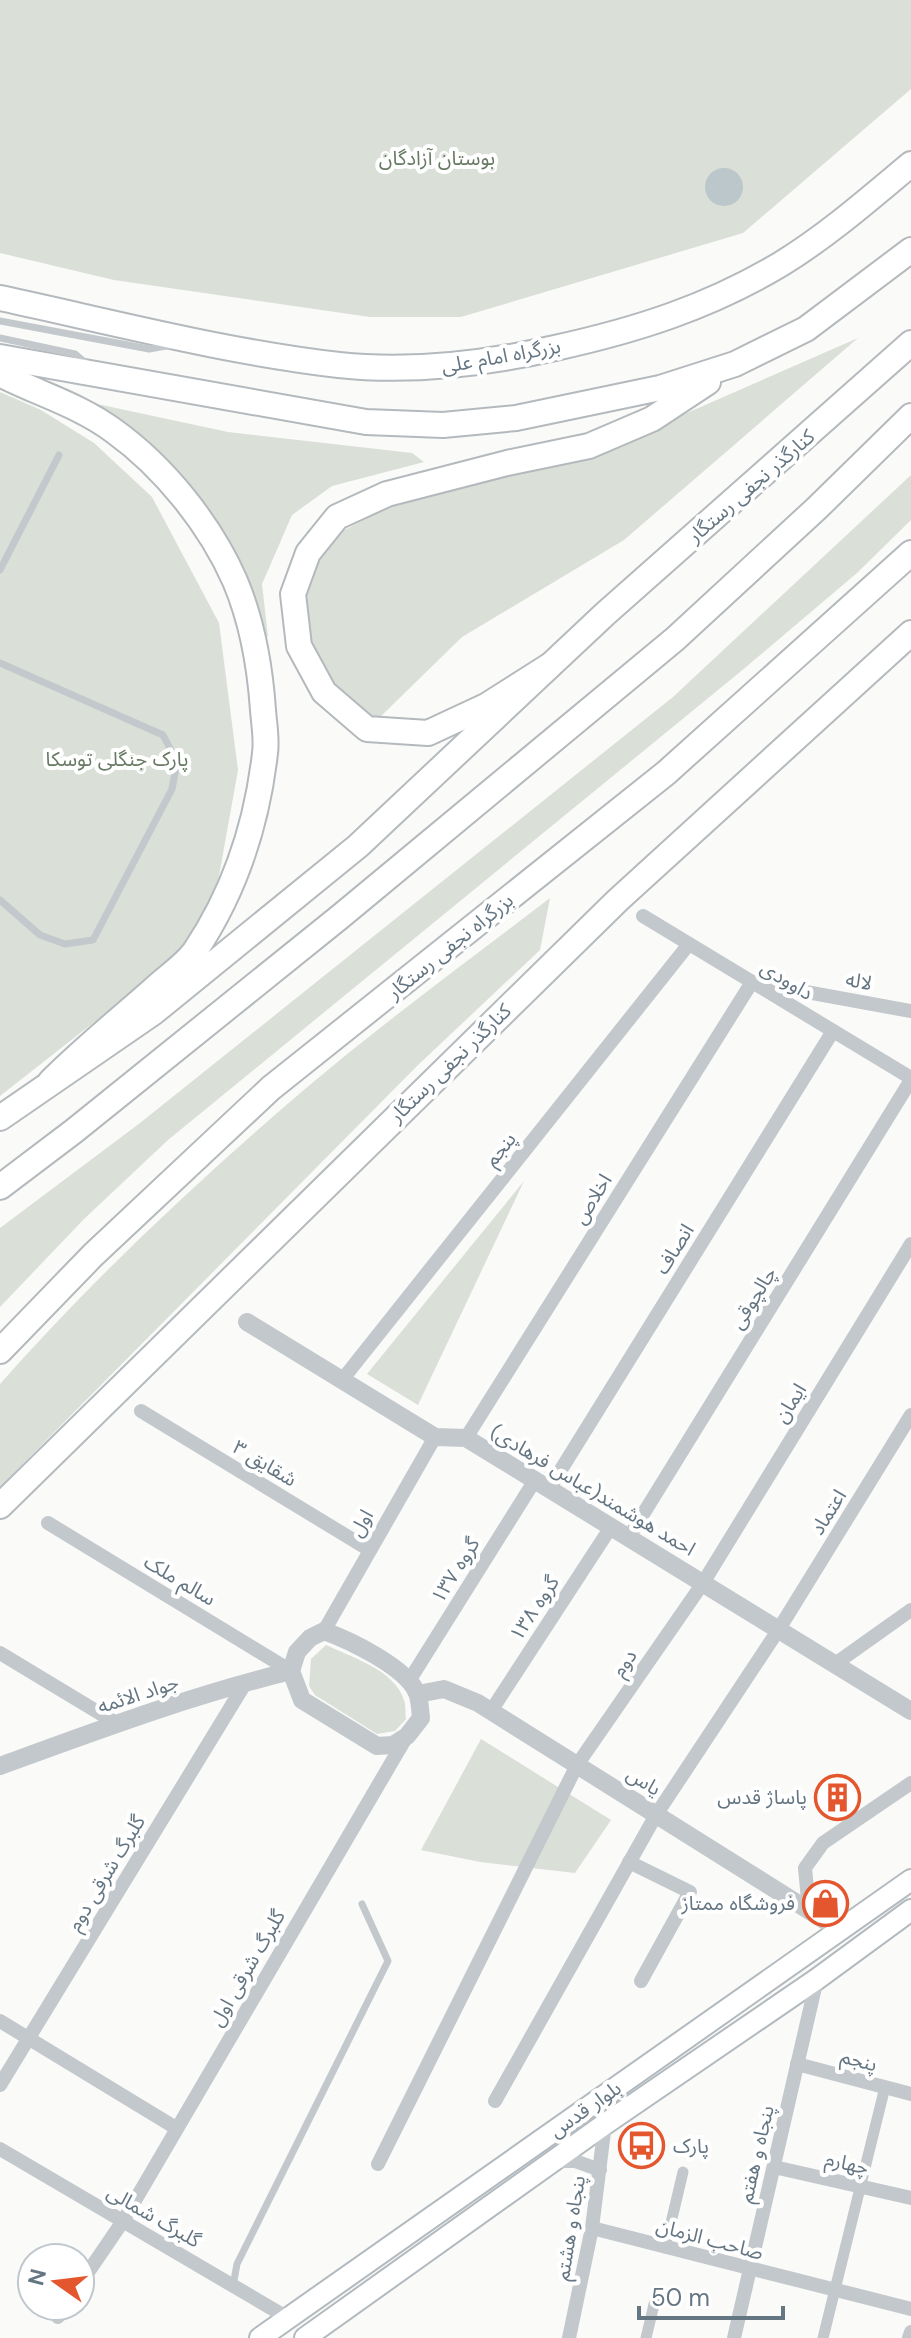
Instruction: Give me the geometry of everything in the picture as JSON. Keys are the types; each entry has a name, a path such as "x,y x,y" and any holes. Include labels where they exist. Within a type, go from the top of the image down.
{"main road":[{"name":"بزرگراه امام علی","path":"0,298 198,340 339,365 448,367 605,337 664,320 728,293 834,229 911,164"},
{"path":"549,666 486,706 428,733 367,729 324,692 299,646 293,594 308,553 337,517 387,494 507,463 589,446 652,419 735,364 806,329 911,250"},
{"name":"کنارگذر نجفی رستگار","path":"0,1118 154,1012 358,846 549,666 911,343"},
{"path":"0,357 366,422 443,425 516,418 660,388 735,364"},
{"path":"0,374 71,403 114,431 150,461 183,499 211,538 235,581 261,676 266,750 252,830 226,899 192,954 86,1046 51,1081"},
{"path":"0,1187 341,916 675,639 911,416"},
{"name":"بزرگراه نجفی رستگار","path":"0,1351 93,1255 271,1088 666,773 911,553"},
{"name":"کنارگذر نجفی رستگار","path":"0,1506 618,900 911,633"},
{"name":"بلوار قدس","path":"260,2338 911,1880"},
{"name":"بلوار قدس","path":"313,2336 553,2161 817,1979 911,1910"},
{"path":"288,2318 313,2336"}],"street":[{"name":"داوودی","path":"643,916 911,1079"},
{"name":"پنجم","path":"342,1380 689,944"},
{"name":"لاله","path":"752,982 911,1011"},
{"name":"اخلاص","path":"466,1438 752,982"},
{"name":"انصاف","path":"542,1484 833,1031"},
{"name":"چالچوقی","path":"629,1537 911,1079"},
{"name":"ایمان","path":"703,1583 911,1244"},
{"name":"احمد هوشمند(عباس فرهادی)","path":"247,1322 435,1437 466,1438 911,1711"},
{"name":"شقایق ۳","path":"141,1411 368,1549"},
{"name":"اعتماد","path":"779,1629 911,1415"},
{"name":"اول","path":"324,1631 368,1549 435,1437"},
{"name":"گروه ۱۳۷","path":"413,1688 542,1484"},
{"name":"سالم ملک","path":"48,1523 291,1671"},
{"name":"گروه ۱۳۸","path":"491,1711 611,1527"},
{"name":"دوم","path":"378,2164 577,1765 703,1583"},
{"path":"835,1664 911,1610"},
{"path":"495,2101 656,1815 779,1629"},
{"path":"324,1631 372,1653 413,1688 421,1718 407,1736 393,1745 377,1746 302,1700 291,1671 297,1652 310,1638 324,1631"},
{"path":"0,1653 116,1723"},
{"name":"جواد الائمه","path":"0,1766 116,1723 291,1671"},
{"name":"گلبرگ شرقی دوم","path":"0,2085 246,1682"},
{"name":"یاس","path":"413,1688 444,1689 491,1711 840,1930"},
{"name":"گلبرگ شرقی اول","path":"96,2261 123,2221 407,1736"},
{"path":"809,1910 805,1868 823,1843 911,1783"},
{"path":"629,1862 690,1892 641,1981"},
{"name":"پنجاه و هفتم","path":"734,2338 817,1979"},
{"path":"0,2021 176,2128"},
{"name":"پنجم","path":"797,2064 911,2094"},
{"path":"823,2338 885,2087"},
{"name":"پنجاه و هشتم","path":"569,2338 592,2228 605,2124"},
{"name":"گلبرگ شمالی","path":"0,2149 288,2318"},
{"path":"553,2161 575,2161 600,2170"},
{"name":"چهارم","path":"774,2167 911,2198"},
{"path":"665,2248 683,2172"},
{"name":"صاحب الزمان","path":"592,2228 911,2309"},
{"path":"646,2338 656,2296"},
{"path":"909,2338 911,2332"}],"lane":[{"path":"0,321 149,349 198,340"},
{"path":"0,338 75,354 96,373"},
{"path":"0,570 59,455"},
{"path":"0,663 163,735 177,762 172,789 93,940 65,944 40,935 0,900"},
{"path":"233,2286 237,2264 388,1961 362,1904"}],"green space":[{"name":"بوستان آزادگان","path":"0,0 911,0 911,89 743,233 461,317 370,317 114,280 0,253"},
{"path":"858,338 624,540 462,637 376,721 330,679 305,635 301,582 323,541 397,503 582,459"},
{"name":"پارک جنگلی توسکا","path":"0,392 41,410 94,443 152,497 219,623 238,770 217,887 191,946 0,1096"},
{"path":"83,401 228,432 412,453 424,462 332,486 292,515 262,584 268,637 258,628 227,543"},
{"path":"911,475 911,520 857,573 168,1140 84,1219 0,1307 0,1228 140,1123 673,697"},
{"path":"550,898 540,950 417,1066 0,1487 0,1384 72,1306 147,1231 305,1089"},
{"path":"524,1181 418,1405 367,1374"},
{"path":"326,1645 371,1666 392,1680 405,1702 406,1719 395,1731 377,1734 315,1695 309,1686 311,1659"},
{"path":"481,1739 611,1820 575,1873 480,1862 421,1850"}],"shaded area":[{"path":"724,168 738,173 743,187 738,201 724,206 710,201 705,187 710,173"}],"place":[{"name":"پاساژ قدس","path":"838,1797"},
{"name":"فروشگاه ممتاز","path":"826,1903"},
{"name":"پارک","path":"642,2146"}]}
